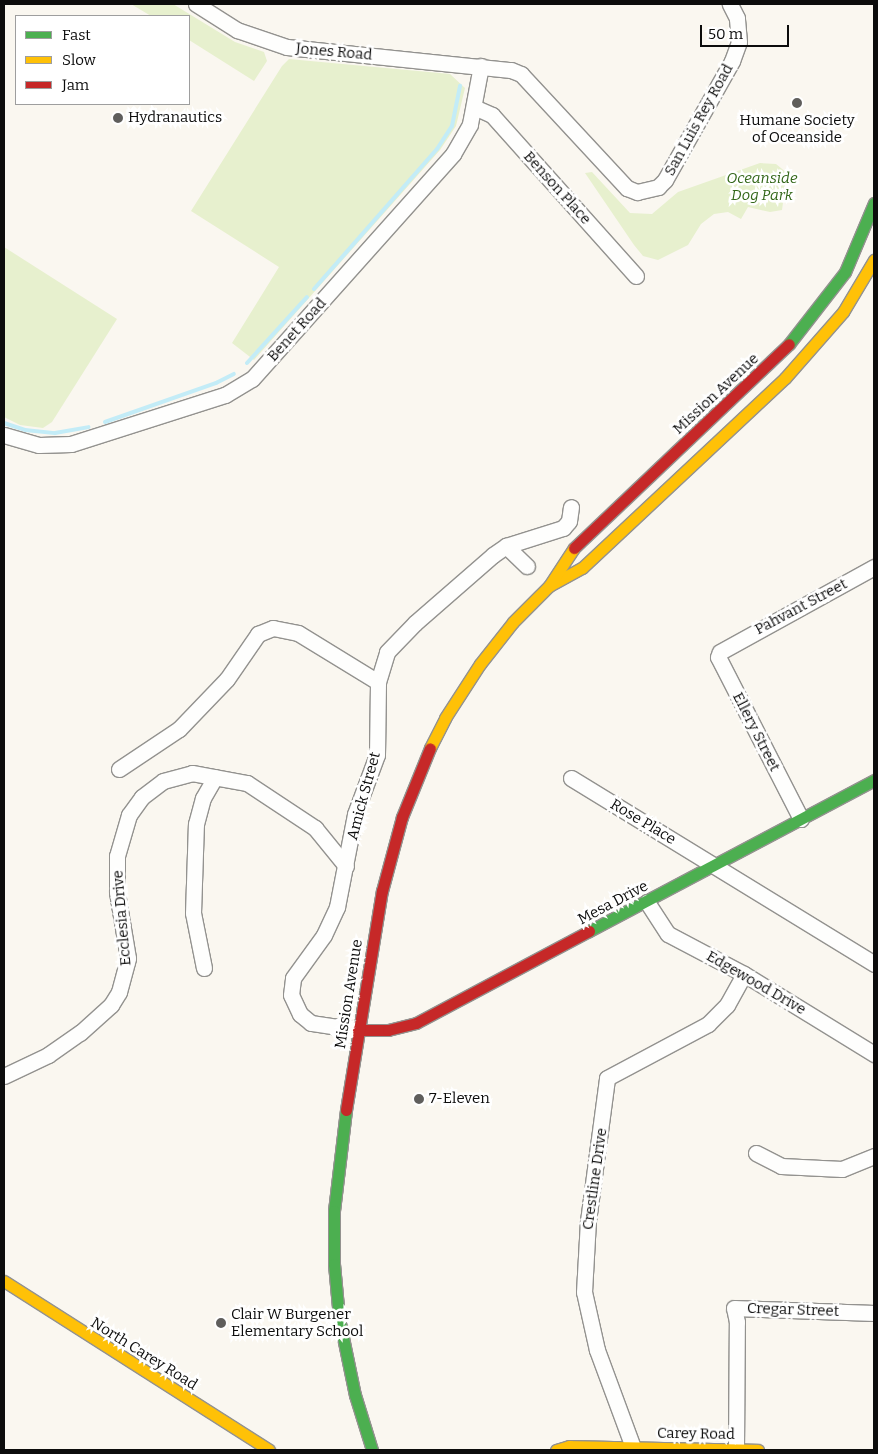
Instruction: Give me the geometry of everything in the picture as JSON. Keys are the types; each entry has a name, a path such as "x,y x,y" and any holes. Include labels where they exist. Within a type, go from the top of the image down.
{"main road":[{"name":"Mission Avenue","path":"372,1450 345,1352 334,1264 336,1184 358,1030 388,866 420,769 445,718 480,664 513,622 549,586 567,554 778,357 802,329 845,272 874,203"},
{"name":"Mission Avenue","path":"549,586 582,568 785,378 843,312 874,260"},
{"name":"Mesa Drive","path":"358,1030 388,1030 416,1023 874,780"},
{"name":"North Carey Road","path":"4,1281 269,1450"},
{"path":"556,1450 569,1446 633,1449"},
{"name":"Carey Road","path":"633,1449 758,1450"}],"street":[{"name":"Jones Road","path":"196,4 237,30 287,47 481,66"},
{"name":"San Luis Rey Road","path":"481,66 521,74 627,188 637,192 658,187 732,61 739,42 737,18 730,4"},
{"name":"Benet Road","path":"4,435 39,445 72,444 225,395 252,379 453,154 470,124 481,66"},
{"name":"Benson Place","path":"474,108 492,115 636,276"},
{"name":"Amick Street","path":"358,1030 311,1023 300,1014 291,995 293,978 324,935 337,907 355,814 377,755 378,682 388,652 415,623 506,546 563,528 569,521 571,507"},
{"path":"506,546 527,566"},
{"name":"Pahvant Street","path":"727,646 874,567"},
{"path":"119,769 179,728 217,692 258,634 273,628 298,633 378,682"},
{"name":"Ellery Street","path":"727,646 718,657 801,819"},
{"name":"Ecclesia Drive","path":"4,1076 48,1055 80,1034 111,1005 119,992 128,958 117,892 117,856 129,815 142,797 163,781 192,773 247,783 266,793 315,828 346,866"},
{"path":"204,968 192,913 196,824 203,798 214,777"},
{"name":"Rose Place","path":"571,778 874,964"},
{"name":"Edgewood Drive","path":"647,902 668,934 744,974 874,1054"},
{"name":"Crestline Drive","path":"633,1449 597,1350 584,1292 588,1221 607,1078 708,1024 727,1005 744,974"},
{"path":"756,1153 781,1166 842,1169 874,1156"},
{"name":"Cregar Street","path":"736,1450 737,1322 734,1308 874,1312"}],"green space":[{"path":"131,4 173,4 235,42 264,52 267,61 254,81 190,41 190,15 149,15"},
{"path":"289,59 450,74 465,88 456,126 440,150 254,360 232,343 279,267 191,211 282,66"},
{"name":"Oceanside Dog Park","path":"760,163 776,164 787,173 782,210 770,212 748,207 741,219 728,212 714,214 701,224 688,245 658,260 643,256 585,173 592,172 630,213 652,214 678,192"},
{"path":"4,247 117,319 52,422 43,428 20,425 4,417"}],"waterway":[{"path":"314,289 437,149 452,126 460,86"},
{"path":"247,363 307,297"},
{"path":"105,422 216,383 234,374"},
{"path":"4,423 25,430 55,433 88,427"}],"traffic: fast":[{"path":"789,344 845,272 874,203"},
{"path":"589,931 874,780"},
{"path":"346,1110 334,1211 334,1264 339,1318 355,1395 372,1450"}],"traffic: slow":[{"path":"549,586 582,568 785,378 843,312 874,260"},
{"path":"430,748 445,718 480,664 513,622 549,586 574,548"},
{"path":"4,1281 269,1450"},
{"path":"556,1450 569,1446 758,1450"}],"traffic: jam":[{"path":"574,548 789,344"},
{"path":"346,1110 382,891 402,817 430,748"},
{"path":"358,1030 388,1030 416,1023 589,931"}],"place":[{"name":"Humane Society of Oceanside","path":"797,103"},
{"name":"Hydranautics","path":"118,118"},
{"name":"7-Eleven","path":"419,1099"},
{"name":"Clair W Burgener Elementary School","path":"221,1323"}]}
